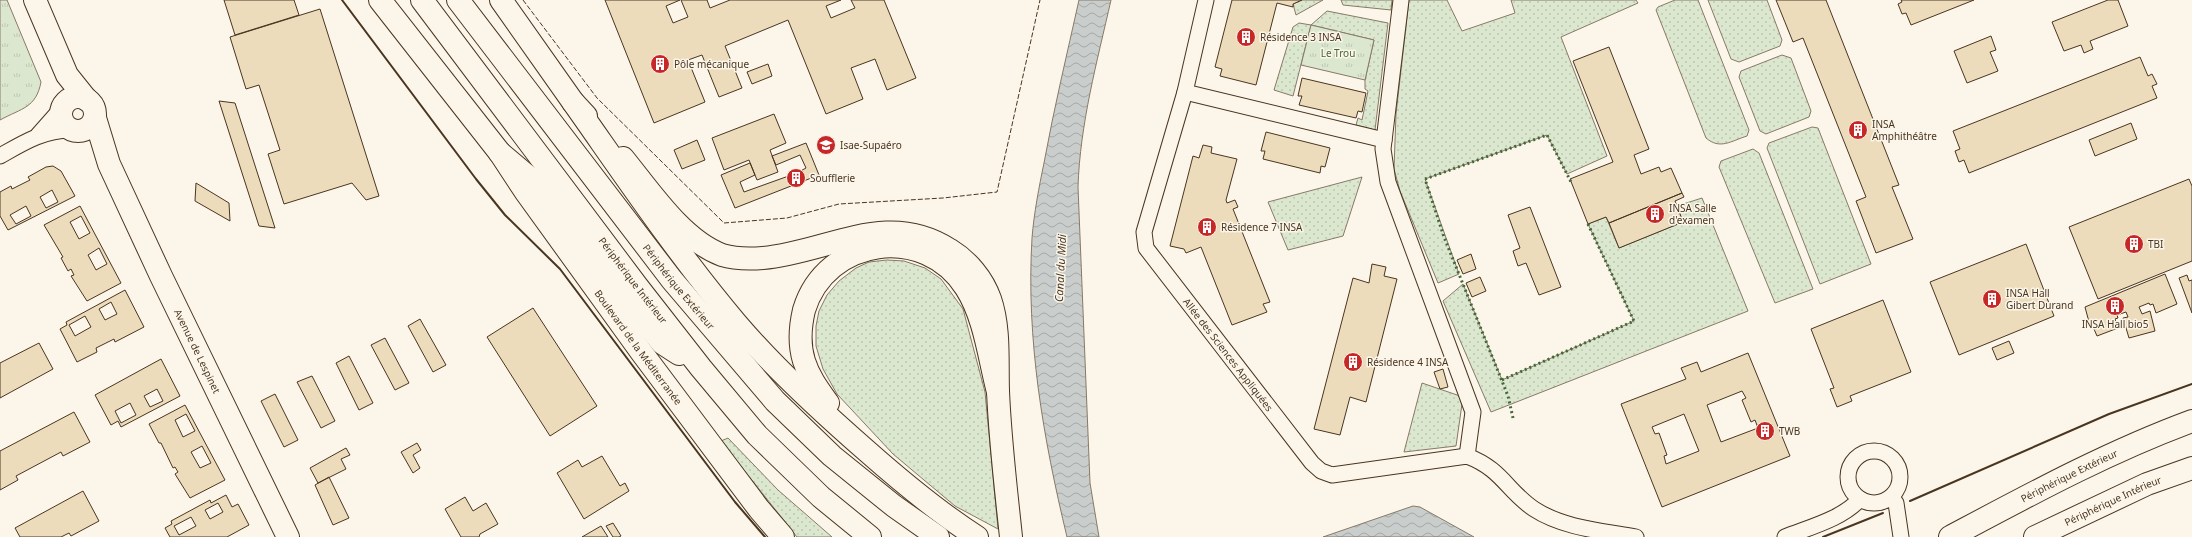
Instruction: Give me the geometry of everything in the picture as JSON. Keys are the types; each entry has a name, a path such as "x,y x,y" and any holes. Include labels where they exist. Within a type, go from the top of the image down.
{"main road":[{"name":"Avenue de Lespinet","path":"35,0 67,75 91,109 109,164 161,276 288,537"},
{"path":"380,0 500,153 532,180 662,343 701,368"},
{"name":"Périphérique Intérieur","path":"422,0 636,286 701,368 757,434 821,497 870,537"},
{"name":"Périphérique Extérieur","path":"458,0 672,280 776,401 832,456 894,506 938,537"},
{"path":"501,0 668,237 737,324 816,406 900,480 977,537"},
{"name":"Avenue de Lespinet","path":"63,106 67,75"},
{"path":"76,97 91,109 90,127 74,131 63,123 63,106 76,97"},
{"path":"573,102 692,237 723,255 751,259 781,257 858,235 906,232 936,240 959,255 976,273 990,300 997,341 998,392 1010,529"},
{"name":"Avenue de Lespinet","path":"74,131 109,164"},
{"name":"Boulevard de la Méditerranée","path":"500,153 525,191 642,353 759,509 783,537"},
{"path":"851,437 811,378 804,360 800,342 802,320 808,299 820,279 834,264 855,253 880,246 906,247 929,254 949,269 965,287 977,310 998,392"},
{"name":"Périphérique Extérieur","path":"1950,537 2095,462 2148,437 2192,421"},
{"name":"Périphérique Intérieur","path":"2035,537 2147,484 2192,468"}],"street":[{"name":"Allée des Sciences Appliquées","path":"1206,0 1185,92 1144,232 1146,248 1312,463 1321,471 1332,475 1467,456"},
{"path":"1401,0 1383,150 1388,182 1473,412 1467,456 1483,462 1492,468 1532,508 1553,520 1636,537"},
{"path":"1185,92 1384,140"},
{"path":"36,137 63,106"},
{"path":"0,156 36,137 58,130 74,131"},
{"path":"1869,452 1883,453 1896,464 1900,480 1898,487 1891,497 1879,503 1866,502 1860,499 1852,491 1848,475 1852,463 1857,458 1869,452"},
{"path":"1891,497 1896,503 1900,531"},
{"path":"1785,537 1830,519 1853,507 1860,499"}],"green space":[{"path":"0,0 7,0 41,82 39,91 32,102 21,110 0,120"},
{"path":"1302,0 1323,0 1296,15 1293,4"},
{"path":"1341,0 1392,0 1391,10 1343,5"},
{"path":"1409,0 1447,0 1462,31 1515,13 1511,0 1636,0 1638,3 1561,37 1607,156 1567,174 1547,135 1425,179 1459,274 1438,283 1400,191 1394,169 1396,114"},
{"path":"1675,0 1698,0 1749,130 1747,136 1721,144 1711,142 1706,138 1656,10 1658,7"},
{"path":"1708,0 1767,0 1782,40 1780,46 1739,62 1731,59"},
{"path":"1327,11 1388,23 1375,130 1356,125 1358,118 1362,120 1368,91 1365,89 1365,80 1374,40 1311,25"},
{"path":"1299,23 1311,25 1293,96 1274,90 1293,27"},
{"name":"Le Trou","path":"1311,25 1374,40 1365,80 1301,65"},
{"path":"1782,55 1791,58 1811,111 1809,117 1766,134 1760,131 1739,77 1741,71"},
{"path":"1812,127 1818,128 1871,264 1820,284 1767,148 1769,143"},
{"path":"1753,149 1759,153 1813,289 1775,303 1719,167 1721,161"},
{"path":"1362,177 1343,236 1288,250 1268,202"},
{"path":"1702,198 1748,311 1491,412 1443,301 1463,284 1502,380 1634,321 1588,224 1606,217 1619,248 1683,222 1677,206"},
{"path":"887,260 904,261 925,268 941,279 963,309 985,392 998,529 955,506 893,454 837,394 823,369 816,346 816,326 819,311 827,295 839,281 856,268 869,262"},
{"path":"1422,383 1463,397 1456,446 1404,452"},
{"path":"728,438 778,490 832,537 797,537 721,441"}],"water":[{"name":"Canal du Midi","path":"1079,0 1111,0 1086,116 1079,163 1078,187 1090,483 1099,537 1067,537 1058,500 1038,388 1032,314 1032,238 1035,210 1052,122"},
{"path":"1413,506 1420,507 1474,537 1323,537"}],"building":[{"path":"224,0 294,0 299,15 235,35"},
{"name":"Pôle mécanique","path":"605,0 680,0 666,6 673,23 688,17 681,0 707,0 710,8 730,0 841,0 826,6 831,18 855,8 851,0 884,0 916,78 887,90 875,59 851,68 863,99 826,114 788,20 725,46 742,88 719,97 702,55 688,60 705,102 654,123"},
{"name":"Résidence 3 INSA","path":"1232,0 1302,0 1293,4 1293,7 1277,3 1256,85 1220,76 1222,69 1215,67"},
{"name":"INSA Amphithéâtre","path":"1776,0 1826,0 1899,185 1892,187 1913,239 1876,253 1856,201 1866,197 1803,38 1793,42"},
{"path":"1901,0 1974,0 1911,25 1906,13 1902,14 1898,4 1902,2"},
{"path":"2108,0 2118,0 2128,26 2090,41 2093,49 2084,53 2081,45 2064,51 2052,22"},
{"path":"320,9 379,196 366,200 352,183 284,204 268,154 280,150 259,85 246,89 230,37"},
{"path":"1991,36 1996,50 1990,52 1998,71 1967,83 1954,51"},
{"path":"1609,47 1649,149 1634,155 1641,174 1659,167 1661,172 1671,168 1682,193 1609,223 1606,217 1588,224 1570,179 1613,162 1573,61"},
{"path":"2140,57 2148,76 2152,74 2157,84 2152,86 2157,98 1969,173 1964,160 1959,162 1955,151 1960,149 1953,131"},
{"path":"768,64 772,76 752,84 747,72"},
{"path":"1302,78 1366,93 1362,112 1358,111 1356,118 1299,105 1302,96 1298,96"},
{"path":"219,101 235,103 275,228 259,226"},
{"path":"774,114 786,143 770,150 778,172 757,180 749,160 724,170 712,138"},
{"path":"2131,123 2137,139 2095,156 2089,140"},
{"path":"1266,132 1330,148 1325,167 1321,166 1320,173 1263,159 1265,151 1261,151"},
{"path":"697,140 705,160 682,169 674,150"},
{"name":"Soufflerie","path":"806,143 819,175 735,208 721,175 750,163 755,175 740,182 744,192 797,173 806,168 800,155 776,165 772,156"},
{"name":"Résidence 7 INSA","path":"1203,145 1212,147 1211,153 1237,159 1226,200 1227,203 1235,200 1238,207 1233,209 1270,302 1263,304 1267,312 1232,325 1201,247 1186,253 1184,249 1170,246 1193,156 1199,158"},
{"path":"53,166 61,171 75,196 8,230 0,216 0,192 11,186 12,189 30,180 28,177 46,167","holes":["52,190 58,202 46,208 40,197","26,206 31,216 16,224 10,215"]},
{"name":"TBI","path":"2189,179 2192,186 2192,261 2098,299 2069,227"},
{"path":"196,183 229,203 230,221 195,201"},
{"name":"INSA Salle d'examen","path":"1682,193 1684,197 1675,201 1683,222 1619,248 1609,223"},
{"path":"80,206 121,283 87,301 71,276 74,275 71,269 68,271 61,258 63,257 44,225","holes":["81,216 90,233 79,239 70,222","99,248 107,264 96,270 88,255"]},
{"path":"1530,207 1561,287 1539,295 1526,263 1518,266 1513,251 1520,248 1508,215"},
{"name":"INSA Hall Gibert Durand","path":"2026,244 2054,316 1959,355 1930,282"},
{"path":"1471,254 1476,269 1463,274 1457,260"},
{"name":"Résidence 4 INSA","path":"1372,264 1386,267 1384,276 1397,279 1366,402 1350,397 1340,435 1314,429 1353,278 1369,283"},
{"name":"INSA Hall bio5","path":"2165,274 2177,304 2156,313 2153,304 2150,305 2149,303 2139,307 2142,314 2150,311 2155,331 2129,338 2123,318 2128,317 2126,312 2117,315 2118,318 2115,319 2118,328 2097,336 2091,322 2089,322 2085,307"},
{"path":"2187,275 2189,281 2192,280 2192,313 2179,278"},
{"path":"1480,277 1486,291 1472,297 1466,283"},
{"path":"125,290 144,327 115,342 114,339 96,348 97,352 77,362 60,329 67,325 66,322","holes":["111,302 117,314 105,320 99,309","85,316 91,327 75,336 69,325"]},
{"path":"1883,300 1911,372 1850,396 1852,401 1837,407 1830,389 1834,388 1811,329"},
{"path":"533,308 597,406 550,436 487,337"},
{"path":"420,319 446,365 433,372 408,326"},
{"path":"385,338 409,383 395,390 371,345"},
{"path":"2009,341 2014,353 1997,360 1992,348"},
{"path":"39,343 53,369 0,398 0,363"},
{"name":"TWB","path":"1748,353 1790,456 1662,507 1621,404 1686,379 1681,368 1697,362 1701,372","holes":["1742,391 1746,398 1742,400 1751,422 1755,420 1758,428 1721,442 1707,405","1684,414 1699,451 1666,464 1664,456 1667,455 1659,433 1655,434 1652,427"]},
{"path":"349,356 373,403 359,410 336,363"},
{"path":"161,359 180,396 121,427 118,421 111,425 95,395","holes":["157,389 163,401 150,407 144,396","130,403 136,415 121,423 115,411"]},
{"path":"1443,369 1448,387 1440,389 1434,372"},
{"path":"312,376 335,421 321,428 297,382"},
{"path":"275,394 298,440 284,447 261,401"},
{"path":"185,405 225,480 190,498 175,474 178,472 175,467 173,468 161,443 159,443 149,424","holes":["186,414 195,431 183,437 175,420","202,446 211,463 200,468 191,452"]},
{"path":"74,412 90,442 63,456 61,452 16,476 18,480 0,490 0,451"},
{"path":"417,443 421,450 413,455 420,468 413,473 401,452"},
{"path":"346,448 350,455 341,459 346,469 318,483 310,468"},
{"path":"602,456 620,486 625,483 629,491 584,519 557,473 578,460 582,467"},
{"path":"329,477 349,518 333,525 315,485"},
{"path":"83,491 99,521 71,536 69,533 61,537 20,537 15,528"},
{"path":"226,495 232,507 238,504 249,525 227,537 170,537 165,528 172,524 171,521 210,500 211,503","holes":["218,503 223,512 210,519 205,510","191,517 196,526 179,535 174,526"]},
{"path":"465,497 473,511 486,503 498,524 480,534 479,537 461,537 445,509"},
{"path":"613,523 621,536 613,537 606,526"},
{"path":"601,526 608,537 582,537"}],"hedge":[{"path":"1513,418 1508,396 1444,237 1425,179 1547,135 1571,182"},
{"path":"1502,380 1634,321 1587,222"}],"fence":[{"path":"523,0 597,98 724,223 787,218 839,204 943,198 997,192 1040,0"}],"wall":[{"path":"342,0 476,179 505,215 560,269 735,502 765,537"},
{"path":"1910,501 2109,414 2192,384"},
{"path":"1823,537 1883,513"}],"place":[{"name":"Résidence 3 INSA","path":"1246,37"},
{"name":"Pôle mécanique","path":"660,64"},
{"name":"INSA Amphithéâtre","path":"1858,130"},
{"name":"Isae-Supaéro","path":"826,145"},
{"name":"Soufflerie","path":"796,178"},
{"name":"INSA Salle d'examen","path":"1655,214"},
{"name":"Résidence 7 INSA","path":"1207,227"},
{"name":"TBI","path":"2134,244"},
{"name":"INSA Hall Gibert Durand","path":"1992,299"},
{"name":"INSA Hall bio5","path":"2115,306"},
{"name":"Résidence 4 INSA","path":"1353,362"},
{"name":"TWB","path":"1765,431"}]}
